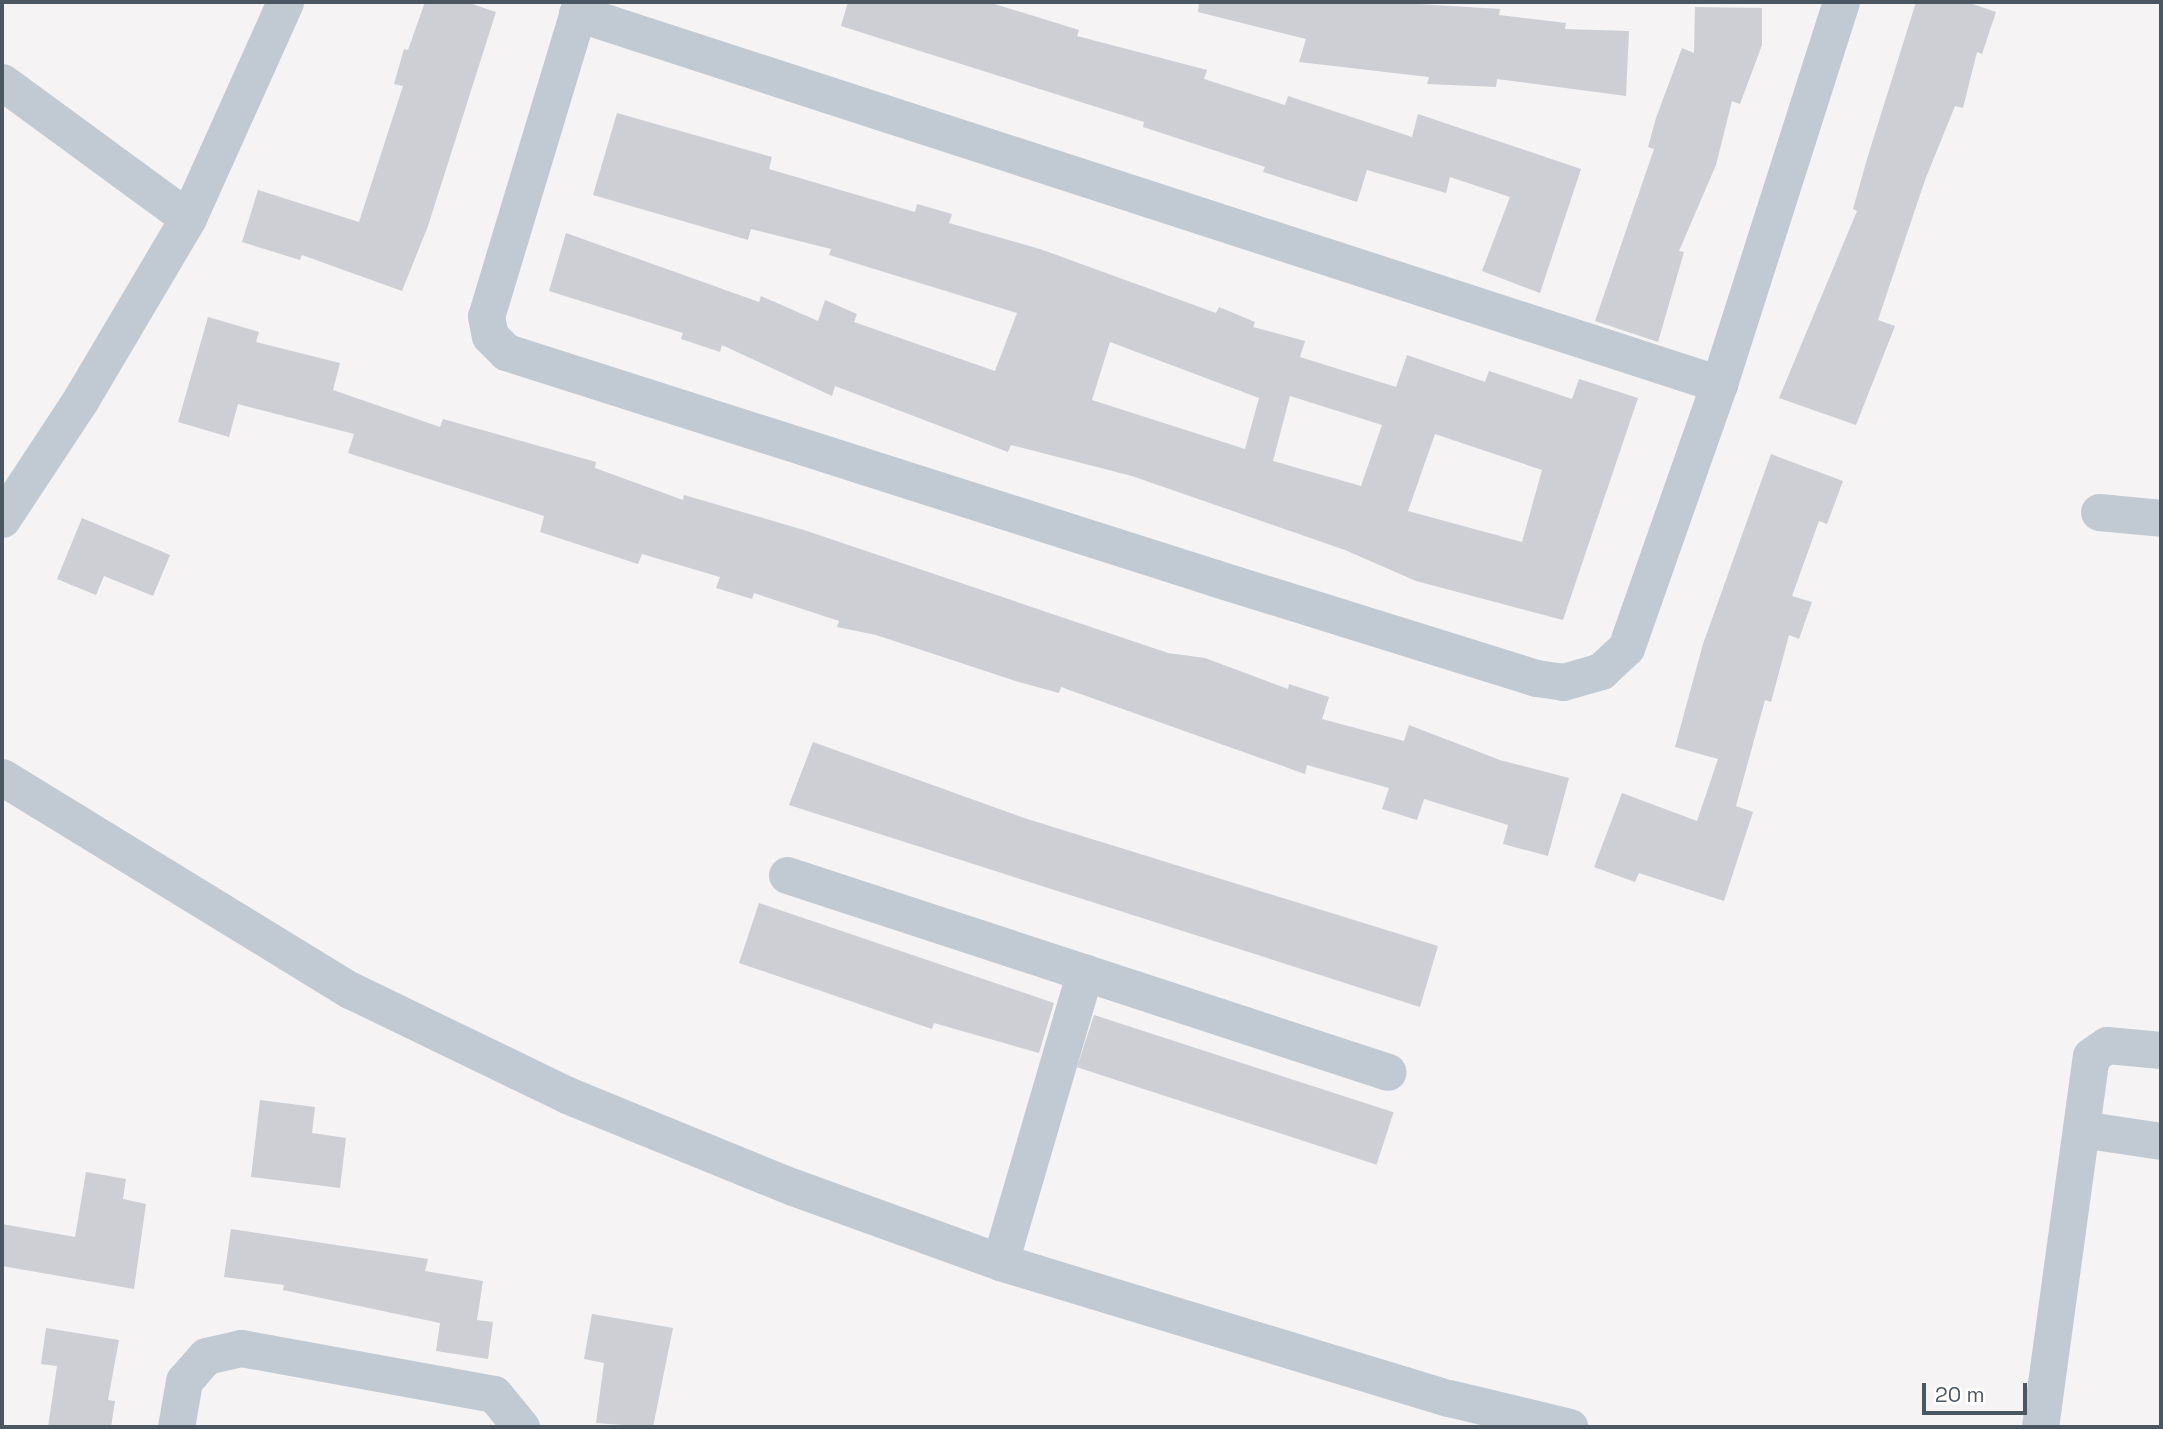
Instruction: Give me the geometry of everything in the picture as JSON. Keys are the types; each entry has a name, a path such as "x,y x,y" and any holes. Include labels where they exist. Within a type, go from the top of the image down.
{"street":[{"path":"2,519 81,399 188,218 285,2"},
{"path":"1719,384 579,7 486,316 490,336 506,352 1215,579 1536,678 1563,682 1601,671 1626,648 1719,384 1841,2"},
{"path":"2,82 188,218"},
{"path":"2099,512 2161,519"},
{"path":"2,777 350,990 567,1096 1000,1262 1448,1398 1570,1427"},
{"path":"788,876 1388,1072"},
{"path":"1000,1262 1085,972"},
{"path":"2040,1427 2091,1056 2107,1045 2161,1050"},
{"path":"2081,1129 2161,1141"},
{"path":"176,1427 184,1381 206,1356 241,1348 494,1394 521,1427"}],"building":[{"path":"425,2 466,2 496,12 428,226 402,291 302,255 300,260 242,242 258,190 359,222 403,86 394,84 404,49 408,50"},
{"path":"848,2 988,2 1079,30 1077,36 1207,70 1204,79 1285,105 1288,96 1412,137 1418,114 1581,169 1540,293 1482,271 1510,197 1450,177 1446,193 1367,170 1357,202 1263,172 1265,167 1143,127 1144,122 841,26"},
{"path":"1199,2 1386,2 1500,9 1499,15 1566,23 1565,29 1629,31 1626,96 1497,79 1496,87 1427,84 1429,77 1299,62 1306,39 1198,12"},
{"path":"1916,2 1967,2 1996,12 1982,54 1977,52 1963,108 1955,106 1925,180 1878,320 1895,326 1856,425 1779,398 1857,211 1853,209 1867,159"},
{"path":"1695,7 1762,8 1762,45 1740,104 1732,101 1716,165 1679,251 1684,252 1658,342 1595,321 1654,149 1648,147 1656,118 1682,48 1694,53"},
{"path":"617,113 772,157 769,169 915,212 917,204 952,214 949,223 1040,249 1216,313 1219,307 1255,322 1253,327 1305,341 1300,357 1396,387 1407,355 1485,382 1489,371 1572,399 1579,379 1638,398 1563,620 1416,581 1345,550 1132,476 1011,445 1008,452 835,386 832,396 722,345 720,352 681,339 683,333 549,291 566,233 759,302 761,296 818,321 825,300 857,314 854,322 995,371 1017,313 829,255 831,249 751,229 748,240 593,195","holes":["1110,342 1259,398 1245,449 1092,400","1290,396 1382,425 1361,486 1273,461","1435,434 1542,470 1522,542 1408,511"]},
{"path":"208,317 259,332 256,342 340,363 333,390 440,427 443,419 596,462 595,468 683,500 684,495 804,530 1168,653 1205,658 1288,689 1289,684 1329,697 1322,719 1404,741 1409,725 1500,760 1569,778 1548,856 1503,844 1508,825 1424,799 1417,820 1382,809 1389,788 1307,765 1305,774 1061,687 1059,693 1019,682 876,635 837,627 839,621 754,593 752,599 716,588 720,577 642,554 638,564 540,532 544,516 348,453 354,434 238,404 229,437 178,422"},
{"path":"1771,454 1843,481 1827,524 1819,521 1792,596 1812,602 1799,639 1789,635 1771,702 1765,700 1736,806 1753,812 1724,901 1639,873 1635,882 1594,867 1622,793 1697,821 1718,759 1675,747 1703,644"},
{"path":"82,518 170,555 153,596 104,576 96,595 57,579"},
{"path":"813,742 1024,818 1438,946 1420,1007 789,805"},
{"path":"759,903 1054,1003 1039,1053 934,1023 932,1029 739,963"},
{"path":"1094,1015 1394,1112 1377,1165 1077,1067"},
{"path":"260,1100 315,1107 312,1133 346,1138 340,1188 251,1177"},
{"path":"86,1172 126,1179 123,1199 146,1204 134,1289 2,1266 2,1224 75,1237"},
{"path":"231,1229 428,1259 425,1271 483,1281 477,1320 493,1322 488,1359 436,1351 440,1323 283,1290 284,1285 224,1277"},
{"path":"592,1314 673,1328 653,1427 596,1423 604,1363 584,1359"},
{"path":"46,1328 119,1340 108,1400 115,1401 111,1427 48,1427 57,1366 41,1364"}]}
